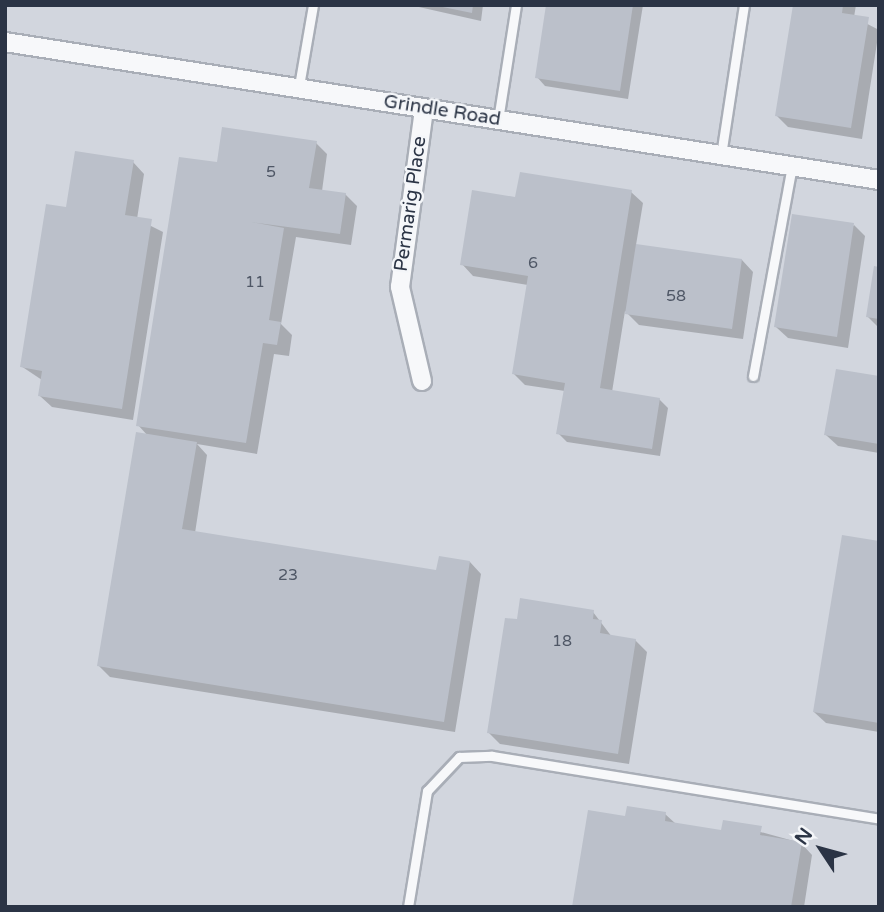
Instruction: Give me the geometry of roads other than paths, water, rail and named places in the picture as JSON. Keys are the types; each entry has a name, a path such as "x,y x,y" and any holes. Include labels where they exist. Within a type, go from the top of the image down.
{"street":[{"name":"Grindle Road","path":"5,42 299,86 424,109 879,180"},
{"name":"Permarig Place","path":"422,381 400,287 424,109"}],"lane":[{"path":"299,86 313,5"},
{"path":"498,120 516,5"},
{"path":"721,155 744,5"},
{"path":"753,376 792,166"},
{"path":"408,907 427,791 459,757 492,756 879,819"}]}
